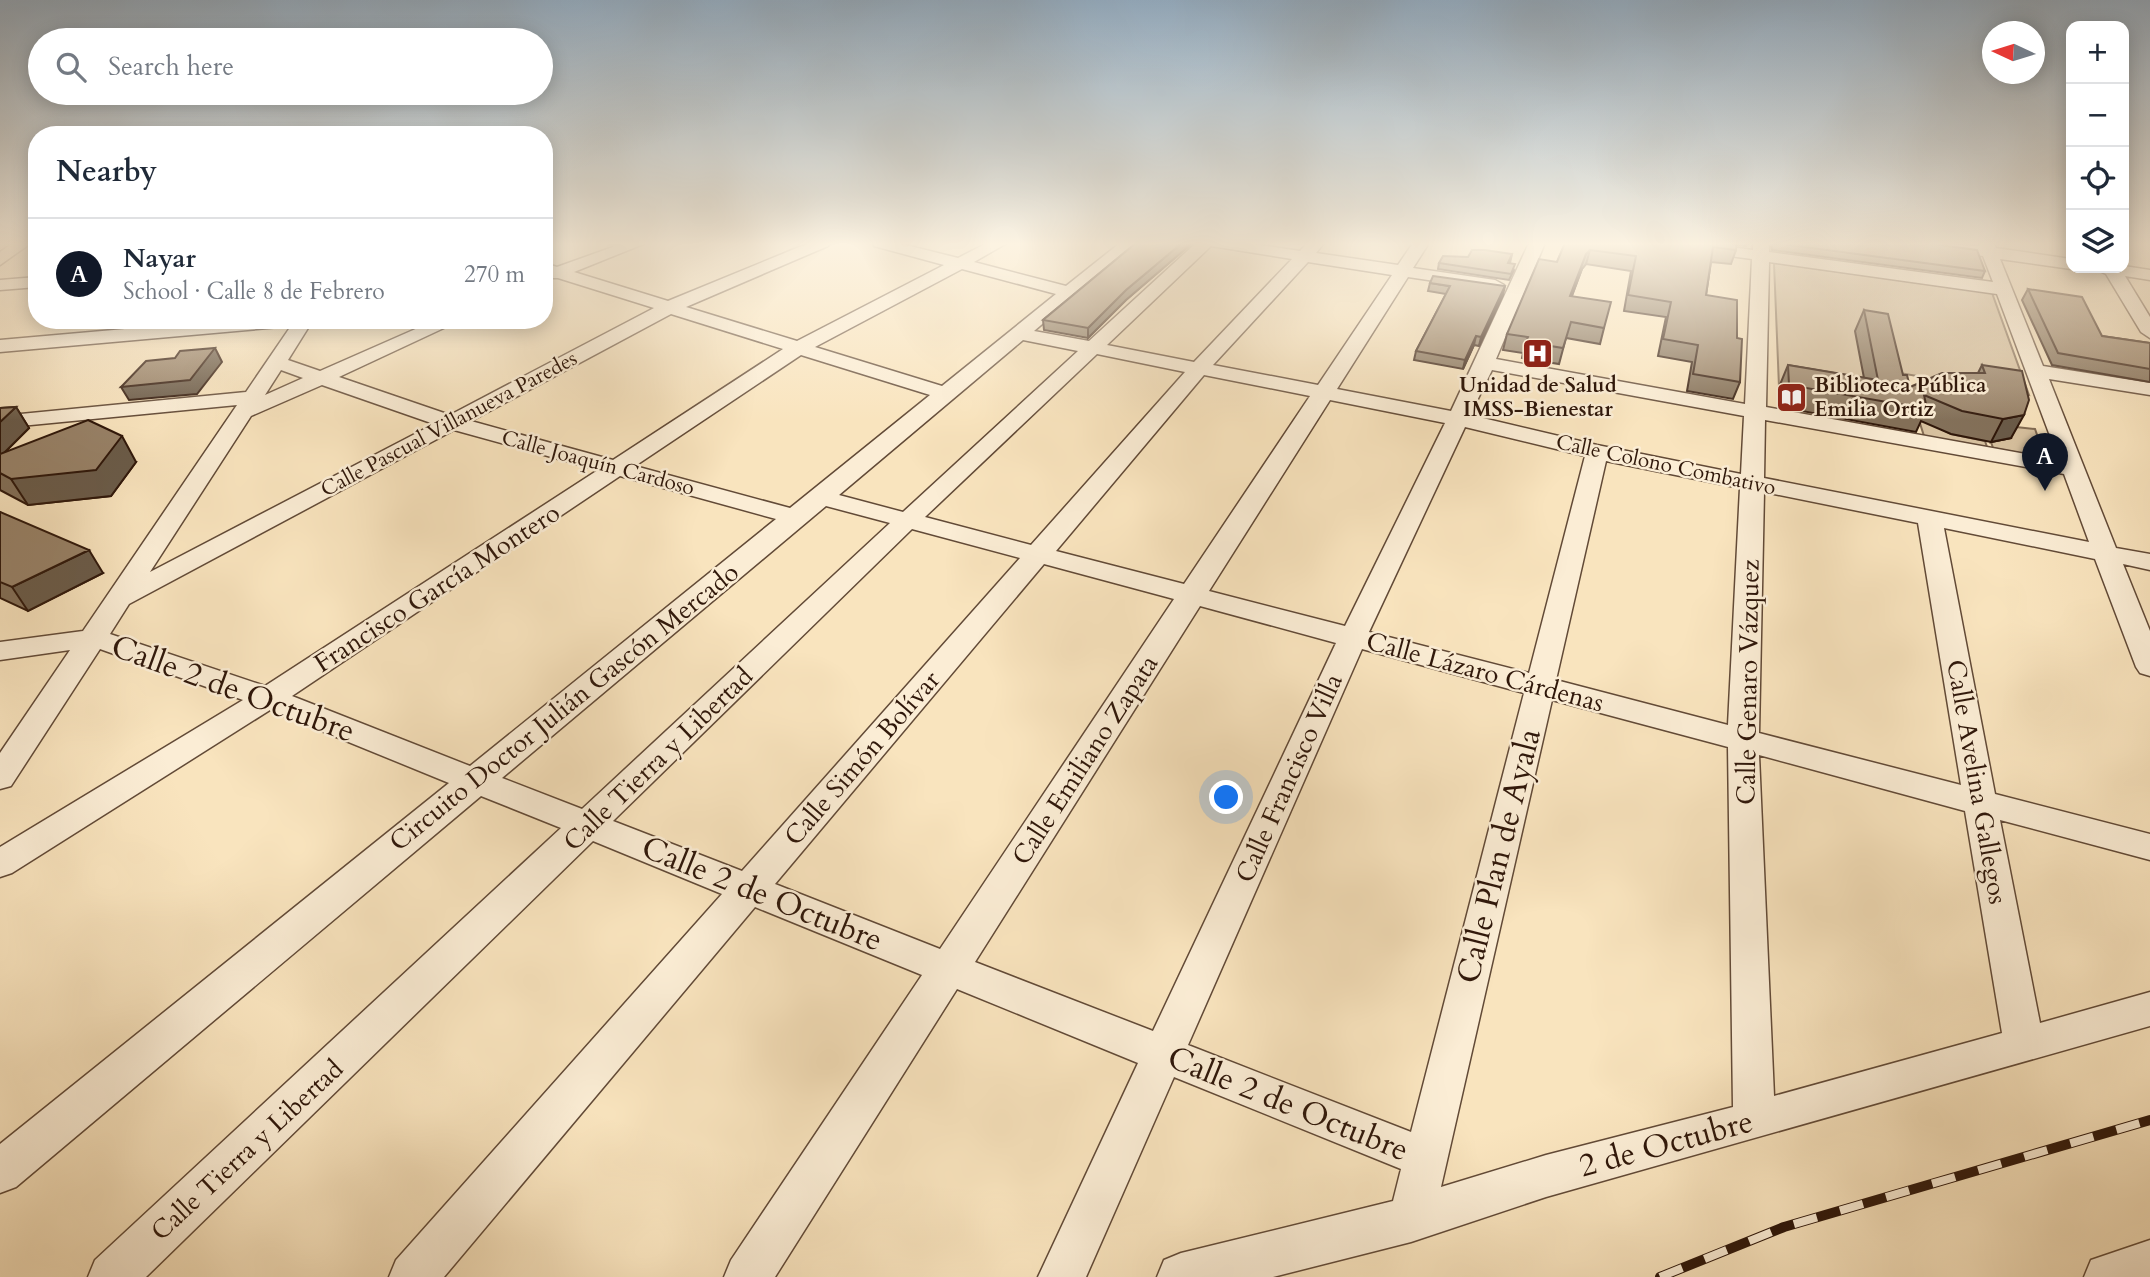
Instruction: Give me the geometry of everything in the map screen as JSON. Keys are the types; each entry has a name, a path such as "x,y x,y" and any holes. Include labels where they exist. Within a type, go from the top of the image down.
{"street":[{"path":"659,303 943,393"},
{"name":"Calle Pascual Villanueva Paredes","path":"119,599 680,303"},
{"name":"Francisco García Montero","path":"0,864 268,698 618,470 799,348 886,303"},
{"name":"Circuito Doctor Julián Gascón Mercado","path":"0,1172 1056,303"},
{"name":"Calle Tierra y Libertad","path":"112,1277 908,520 1141,303"},
{"name":"Calle Simón Bolívar","path":"413,1277 1200,367 1260,303"},
{"name":"Calle Emiliano Zapata","path":"748,1277 1382,303"},
{"name":"Calle Francisco Villa","path":"1062,1277 1353,637 1485,363 1509,303"},
{"name":"Calle Genaro Vázquez","path":"1754,1121 1743,740 1758,303"},
{"path":"2007,303 2150,667"},
{"path":"2130,303 2150,332"},
{"path":"0,346 192,329"},
{"path":"0,778 95,639 299,329"},
{"path":"0,422 249,404 323,379 432,329"},
{"name":"Calle Colono Combativo","path":"1017,333 1458,419 1597,453 2150,562"},
{"name":"Calle Joaquín Cardoso","path":"278,363 453,423 794,517"},
{"path":"1485,363 2072,469"},
{"path":"2033,370 2150,389"},
{"name":"Calle Plan de Ayala","path":"1411,1219 1597,453"},
{"name":"Calle Lázaro Cárdenas","path":"819,497 2150,847"},
{"name":"Calle Avelina Gallegos","path":"1930,519 2024,1046"},
{"path":"0,651 95,639"},
{"name":"Calle 2 de Octubre","path":"95,639 268,698 1425,1158"},
{"name":"2 de Octubre","path":"1181,1277 1411,1219 1546,1175 1754,1121 2150,1009"},
{"path":"2108,1277 2150,1263"}],"shaded area":[{"path":"1776,303 1995,303 2029,395 1864,367 1868,402 1779,387"},
{"path":"1918,417 1951,434 1985,441 1987,447 1924,436"},
{"path":"2016,427 2035,429 2045,458 1993,448 1991,442 2011,438"}],"building":[{"path":"1064,303 1113,303 1088,328 1043,320"},
{"path":"1441,303 1497,303 1481,337 1476,336 1465,360 1416,351"},
{"path":"1520,303 1611,303 1604,328 1571,322 1563,348 1526,342 1528,337 1507,334"},
{"path":"1671,303 1737,303 1737,338 1742,339 1740,382 1693,374 1698,345 1663,339"},
{"path":"2034,303 2085,303 2102,336 2150,343 2150,369 2058,353"},
{"path":"1864,310 1888,314 1903,375 1907,375 1910,387 1942,373 1985,373 1982,365 2022,371 2029,400 2024,415 2003,419 1962,411 1924,395 1927,409 1789,385 1788,365 1878,380"},
{"path":"215,348 190,380 121,387 146,361 175,358 180,351"},
{"path":"16,407 0,422 0,408"},
{"path":"88,420 122,436 96,470 11,479 0,473 0,454"},
{"path":"0,512 89,550 12,587 0,582"}],"railway":[{"path":"1660,1277 1784,1227 2150,1120"}],"place":[{"name":"Unidad de Salud IMSS-Bienestar","path":"1538,353"},
{"name":"Biblioteca Pública Emilia Ortiz","path":"1791,397"},
{"name":"Nayar","path":"2045,491"}]}
